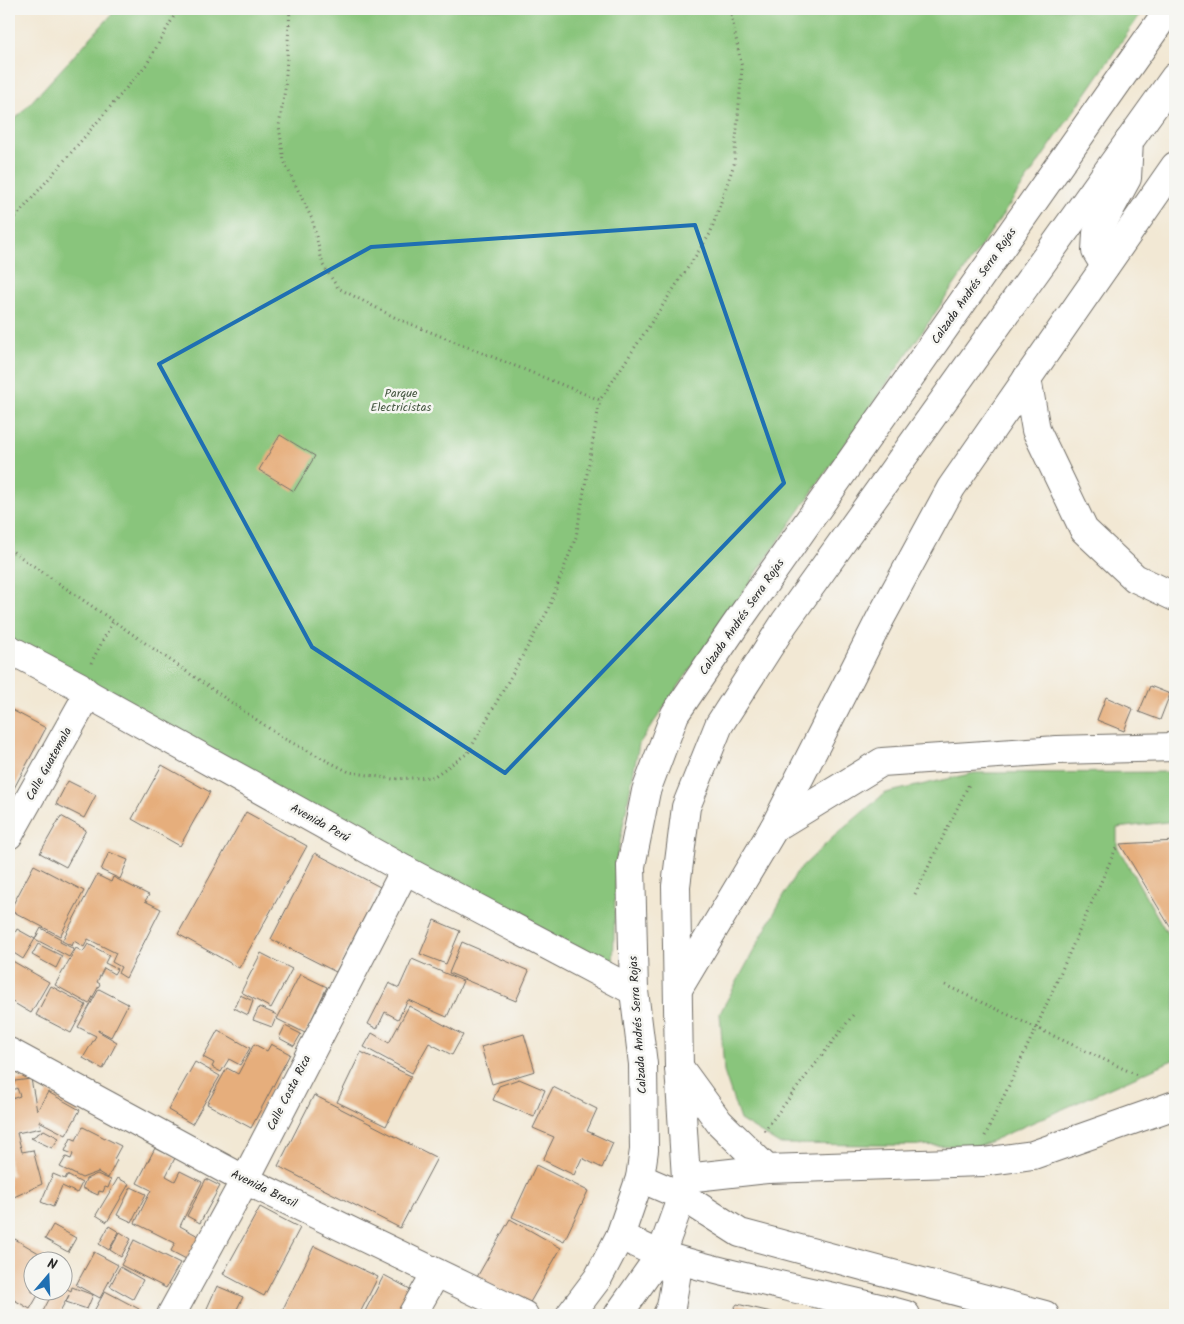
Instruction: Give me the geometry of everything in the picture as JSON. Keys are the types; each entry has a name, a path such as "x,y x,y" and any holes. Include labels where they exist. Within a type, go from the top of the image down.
{"main road":[{"name":"Calzada Andrés Serra Rojas","path":"570,1315 598,1278 620,1236 640,1178 644,1150 643,1064 634,991 631,866 646,791 675,714 1169,9"},
{"path":"618,1315 661,1254 684,1187 679,1067 676,886 686,806 719,724 786,622 1175,76"},
{"path":"1105,266 1096,251 1097,233 1127,178 1129,141"},
{"path":"678,989 774,828 880,619 952,488 1175,166"},
{"path":"1027,378 1036,430 1084,530 1135,578 1175,597"},
{"name":"Avenida Perú","path":"9,649 404,870 634,991"},
{"name":"Calle Guatemala","path":"9,835 84,690"},
{"path":"774,828 882,762 1057,750 1175,747"},
{"name":"Calle Costa Rica","path":"171,1315 245,1180 404,870"},
{"name":"Avenida Brasil","path":"9,1052 245,1180 524,1315"},
{"path":"679,1067 719,1122 758,1160"},
{"path":"684,1187 758,1160 983,1162 1033,1155 1175,1105"},
{"path":"640,1178 684,1187 740,1232 1045,1315"},
{"path":"620,1236 661,1254 734,1274 856,1301 906,1315"},
{"path":"661,1254 676,1278 671,1307 667,1315"},
{"path":"412,1315 436,1273"}],"path":[{"path":"9,225 147,64 178,9"},
{"path":"290,9 285,90 279,126 284,161 312,219 323,265 338,288 398,319 600,400"},
{"path":"9,549 283,738 349,772 393,779 433,777 468,753 547,612 576,537 600,400 710,234 734,164 742,68 730,9"},
{"path":"9,556 13,553"},
{"path":"84,690 113,621"},
{"path":"915,894 974,773 980,755"},
{"path":"984,1137 1036,1028 1117,846"},
{"path":"945,985 1138,1076"},
{"path":"758,1160 853,1015"}],"highlighted area":[{"path":"695,225 784,483 505,773 312,647 159,364 371,247"}],"green space":[{"name":"Parque Electricistas","path":"117,9 1144,9 639,744 616,862 613,970 9,649 9,126"},
{"path":"1175,772 1175,821 1117,828 1117,846 1175,947 1175,1059 980,1146 779,1144 740,1120 724,1072 720,1013 796,873 831,839 885,793 974,773"}],"building":[{"path":"280,435 315,456 294,491 259,470"},
{"path":"1150,686 1170,694 1160,720 1139,712"},
{"path":"1106,697 1133,709 1124,731 1097,720"},
{"path":"12,710 46,728 12,792 9,790 9,716"},
{"path":"162,765 210,792 180,846 132,819"},
{"path":"68,781 96,795 84,818 56,804"},
{"path":"246,812 307,846 239,968 178,934"},
{"path":"61,816 86,830 66,867 40,853"},
{"path":"1175,841 1175,935 1120,844"},
{"path":"109,852 128,860 120,879 101,870"},
{"path":"315,853 380,887 336,972 271,939"},
{"path":"34,865 84,891 60,936 10,910"},
{"path":"97,875 111,882 113,877 149,895 145,901 161,909 126,978 118,973 121,967 112,962 116,953 88,939 84,947 74,941 72,946 62,941"},
{"path":"434,920 460,931 446,964 420,954"},
{"path":"41,928 61,939 60,942 74,949 69,957 35,939"},
{"path":"17,929 35,939 23,959 9,950 9,944"},
{"path":"462,942 529,971 516,1001 449,973"},
{"path":"38,944 62,956 56,968 32,955"},
{"path":"88,944 109,955 105,963 117,969 114,974 104,968 97,982 100,984 89,1004 55,985 76,948 83,952"},
{"path":"261,953 292,969 271,1008 241,992"},
{"path":"9,959 49,982 31,1013 9,1000"},
{"path":"412,959 463,981 447,1017 408,1000 398,1019 385,1012 377,1029 368,1024 389,983 399,988"},
{"path":"300,974 327,987 305,1033 277,1019"},
{"path":"51,986 86,1005 71,1033 36,1015"},
{"path":"99,989 128,1004 111,1037 98,1030 117,1042 103,1069 83,1058 96,1036 78,1027"},
{"path":"240,995 253,1001 248,1015 234,1008"},
{"path":"409,1006 463,1035 452,1055 429,1043 412,1073 364,1047 372,1033 389,1043"},
{"path":"259,1007 277,1015 272,1027 253,1020"},
{"path":"285,1026 301,1034 294,1046 279,1038"},
{"path":"218,1030 250,1048 240,1065 229,1059 221,1072 212,1067 214,1063 203,1057"},
{"path":"524,1034 535,1071 492,1084 481,1047"},
{"path":"254,1044 267,1051 271,1044 290,1054 251,1128 207,1104 227,1068 238,1074"},
{"path":"361,1052 411,1076 386,1126 337,1102"},
{"path":"195,1062 220,1076 192,1124 168,1110"},
{"path":"31,1079 37,1111 48,1092 80,1110 66,1135 39,1121 41,1128 17,1133 22,1152 33,1150 42,1184 14,1197 9,1187 9,1176 13,1175 9,1163 9,1100 20,1096 17,1088 10,1092 15,1081"},
{"path":"519,1079 545,1090 534,1117 493,1100 499,1086"},
{"path":"553,1087 597,1109 587,1131 613,1143 602,1168 582,1158 574,1175 543,1160 554,1137 533,1128"},
{"path":"314,1095 437,1158 400,1228 278,1166"},
{"path":"83,1127 121,1146 114,1159 117,1160 108,1178 98,1172 82,1178 60,1167 66,1157 71,1159 73,1154 65,1151 71,1138 76,1140"},
{"path":"44,1130 59,1138 52,1148 31,1138"},
{"path":"155,1148 175,1158 166,1176 175,1181 180,1171 202,1182 180,1226 200,1237 188,1260 171,1251 175,1243 135,1223 151,1190 137,1183"},
{"path":"536,1165 588,1191 564,1241 512,1217"},
{"path":"53,1174 65,1179 67,1175 82,1183 77,1193 62,1186 53,1207 41,1202"},
{"path":"97,1174 111,1180 108,1188 105,1187 103,1192 99,1191 98,1195 82,1188 86,1179"},
{"path":"118,1178 129,1184 107,1222 96,1215"},
{"path":"206,1179 220,1186 200,1223 187,1216"},
{"path":"131,1187 146,1194 132,1222 117,1215"},
{"path":"260,1207 300,1228 264,1296 223,1274"},
{"path":"510,1219 561,1248 528,1306 477,1277"},
{"path":"53,1225 76,1238 68,1252 45,1239"},
{"path":"109,1226 119,1232 109,1250 99,1244"},
{"path":"120,1232 131,1239 121,1257 110,1250"},
{"path":"15,1239 37,1252 22,1252 22,1302 34,1302 30,1309 9,1297 9,1249"},
{"path":"134,1240 180,1263 166,1288 121,1265"},
{"path":"314,1246 378,1277 359,1315 280,1315"},
{"path":"94,1252 118,1265 100,1298 76,1285"},
{"path":"120,1267 143,1280 133,1299 110,1286"},
{"path":"384,1275 410,1289 397,1315 363,1315"},
{"path":"217,1286 243,1297 234,1315 204,1315"},
{"path":"72,1287 93,1295 87,1309 66,1302 72,1302"},
{"path":"105,1291 139,1309 136,1315 102,1315 94,1311"},
{"path":"48,1302 65,1302 58,1315 41,1315"},
{"path":"737,1304 784,1315 729,1315"},
{"path":"251,1309 263,1315 248,1315"}]}
